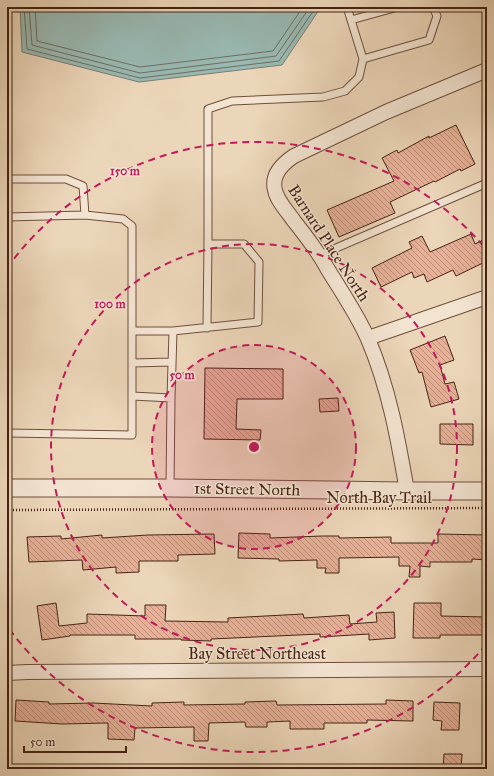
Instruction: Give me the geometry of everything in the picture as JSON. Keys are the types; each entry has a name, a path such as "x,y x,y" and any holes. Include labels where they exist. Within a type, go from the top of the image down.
{"street":[{"name":"Barnard Place North","path":"407,491 396,426 387,390 368,338 320,255 283,206 275,192 274,182 277,172 284,162 294,156 386,112 485,74"},
{"path":"368,338 487,297"},
{"name":"1st Street North","path":"7,488 170,488 407,491 487,490"},
{"name":"Bay Street Northeast","path":"7,668 27,672"},
{"name":"Bay Street Northeast","path":"7,673 487,669"}],"lane":[{"path":"207,328 208,109 232,101 324,97 345,91 359,77 363,59 347,7"},
{"path":"351,20 398,7"},
{"path":"363,59 430,40 437,16 434,7"},
{"path":"7,179 66,179 83,186 85,215"},
{"path":"320,255 487,183"},
{"path":"7,217 85,215 123,219 132,226 132,435 7,433"},
{"path":"132,330 173,331 258,322 259,262 244,244 208,244"},
{"path":"170,488 173,331"},
{"path":"132,363 172,362"},
{"path":"132,396 171,398"}],"path":[{"name":"North Bay Trail","path":"7,510 487,508"}],"water":[{"path":"20,7 321,7 282,65 139,82 22,52"}],"building":[{"path":"456,125 475,164 461,171 460,169 390,202 395,213 339,237 327,210 394,181 382,158 397,150 398,153 429,136 429,138"},
{"path":"471,234 475,244 487,238 487,261 456,276 453,270 427,282 424,274 414,278 412,272 381,287 372,268 412,248 409,242 422,236 430,252"},
{"path":"445,336 454,360 440,365 445,384 454,382 459,399 431,407 422,372 419,373 410,350"},
{"path":"205,368 283,369 283,399 237,399 236,429 261,430 260,440 204,439"},
{"path":"338,398 339,411 320,412 319,399"},
{"path":"440,424 473,424 473,445 440,444"},
{"path":"239,533 270,534 270,538 322,536 339,536 339,538 391,537 391,543 438,543 438,534 487,535 487,560 472,559 472,562 430,562 430,567 420,566 420,577 409,577 410,566 399,566 399,557 339,558 339,573 325,573 326,568 317,568 317,560 279,561 279,559 238,558"},
{"path":"214,534 215,554 178,555 178,561 139,561 139,572 116,573 116,567 83,570 82,560 29,562 27,537 61,536 61,539 102,535 102,538 148,535"},
{"path":"56,603 59,626 87,623 87,614 145,616 145,605 166,605 165,621 228,622 228,618 303,614 304,618 349,615 350,624 377,622 376,613 394,612 395,638 369,640 369,634 320,637 320,634 211,639 211,641 181,639 135,639 135,635 70,635 42,640 37,606"},
{"path":"414,603 441,603 441,616 487,617 487,635 440,635 440,638 413,638"},
{"path":"16,700 49,702 49,704 93,703 152,706 152,703 184,702 184,705 245,704 245,702 276,701 277,705 386,704 386,700 413,701 413,721 367,720 367,723 324,723 324,729 290,729 290,721 267,722 267,727 246,727 245,722 209,723 208,741 194,741 194,727 135,728 134,740 108,739 108,723 62,724 15,721"},
{"path":"434,702 460,703 459,730 441,730 442,721 433,720"},
{"path":"444,754 462,754 461,769 443,769"}]}
